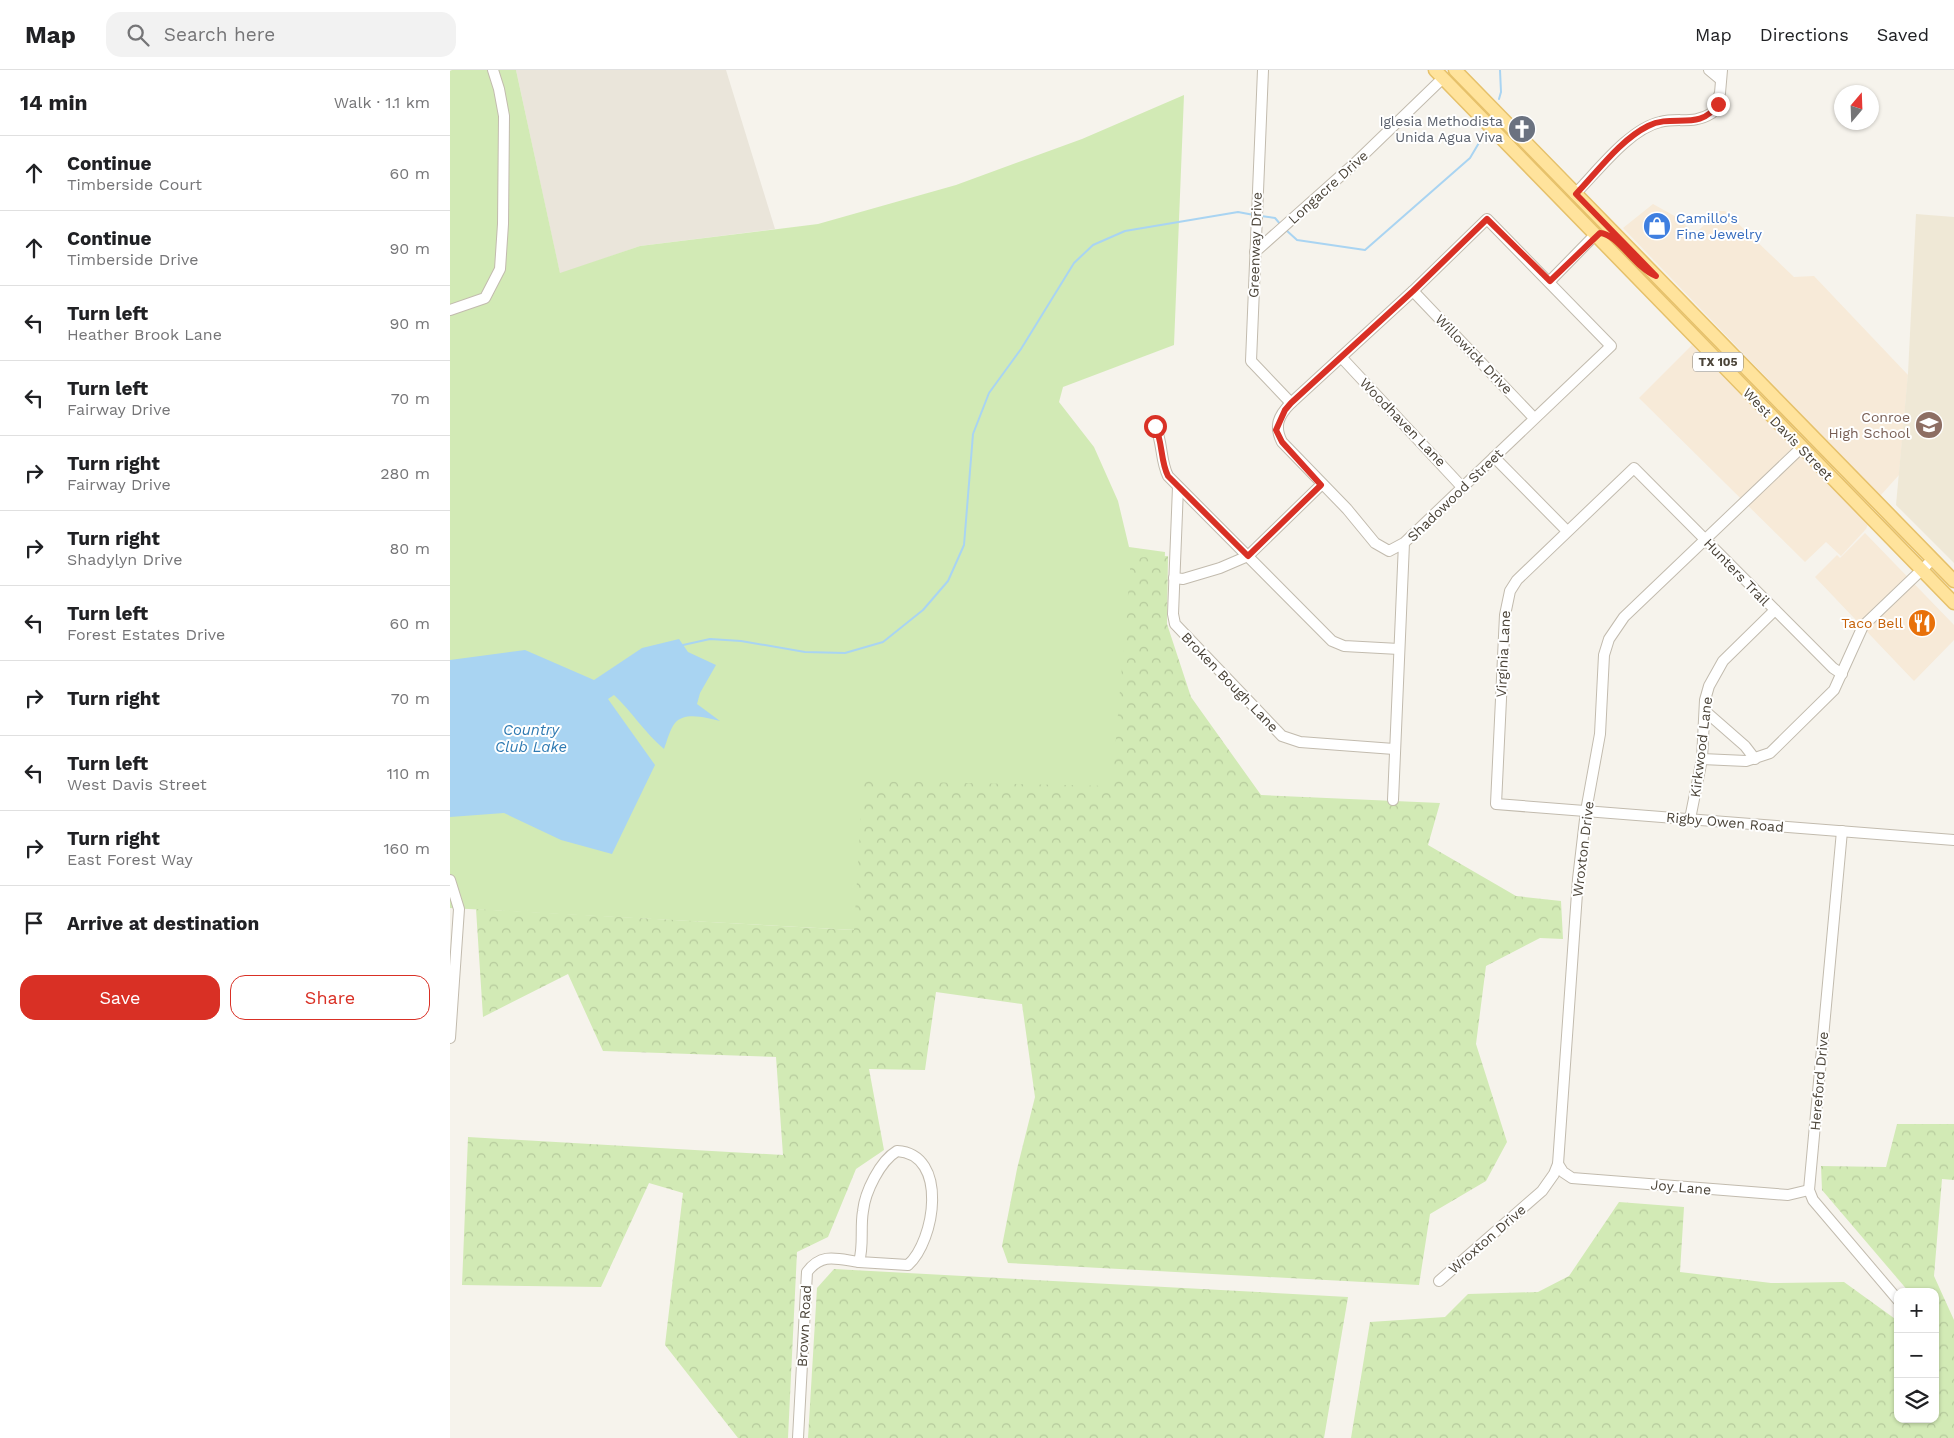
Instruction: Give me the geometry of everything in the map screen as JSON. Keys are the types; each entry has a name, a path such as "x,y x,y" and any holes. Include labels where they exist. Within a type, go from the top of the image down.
{"main road":[{"name":"West Davis Street","path":"1455,70 1954,581"},
{"name":"West Davis Street","path":"1439,74 1801,448 1954,603"},
{"path":"1439,74 1455,78 1496,120 1507,124"},
{"path":"1513,151 1528,158 1566,196 1571,197 1576,194"},
{"path":"1595,235 1600,233 1608,236 1645,272 1656,276"},
{"path":"1665,306 1677,311 1717,351 1728,350"},
{"path":"1766,411 1774,409 1781,412 1835,467 1848,472"}],"street":[{"path":"450,310 485,298 500,268 503,224 504,116 499,89 492,70"},
{"name":"Greenway Drive","path":"1263,70 1251,361 1291,403"},
{"path":"1576,194 1632,137 1649,126 1661,121 1690,121 1712,113 1718,104 1721,75 1709,70"},
{"name":"Longacre Drive","path":"1255,252 1354,164 1439,74"},
{"path":"1404,543 1389,551 1382,548 1282,442 1276,430 1285,410 1487,219 1550,281 1595,235"},
{"name":"Shadowood Street","path":"1393,800 1404,543 1611,346 1550,281"},
{"name":"Willowick Drive","path":"1413,291 1534,418"},
{"name":"Woodhaven Lane","path":"1342,358 1462,487"},
{"path":"1155,426 1159,433 1164,467 1178,487 1332,641 1344,646 1399,649"},
{"name":"Wroxton Drive","path":"1439,1281 1542,1190 1550,1181 1558,1164 1578,879 1586,812 1600,734 1604,655 1609,639 1624,617 1801,448"},
{"path":"1494,458 1567,531"},
{"name":"Hunters Trail","path":"1634,468 1832,668 1842,674"},
{"name":"Virginia Lane","path":"1496,804 1506,603 1517,580 1634,468"},
{"path":"1174,578 1183,579 1220,568 1248,556 1321,485"},
{"name":"Broken Bough Lane","path":"1178,487 1173,614 1175,624 1282,736 1300,742 1394,749"},
{"path":"1702,759 1746,761 1770,753 1826,700 1834,690 1863,626 1933,559"},
{"name":"Kirkwood Lane","path":"1690,819 1702,759 1705,711 1709,686 1724,661 1775,610"},
{"path":"1705,711 1744,746 1755,759"},
{"name":"Rigby Owen Road","path":"1496,804 1954,840"},
{"name":"Hereford Drive","path":"1809,1190 1842,831"},
{"path":"450,880 460,909 450,1038"},
{"name":"Brown Road","path":"798,1438 808,1272 815,1262 826,1258 859,1262 908,1265 918,1253 928,1229 933,1196 929,1172 921,1163 905,1151 897,1151 890,1155 866,1197 863,1209 862,1253 859,1262"},
{"name":"Joy Lane","path":"1558,1164 1563,1172 1572,1178 1788,1195 1809,1190"},
{"path":"1809,1190 1813,1200 1894,1295"}],"shaded area":[{"path":"516,70 726,70 775,229 640,246 560,274"},
{"path":"1653,204 1680,219 1694,235 1718,211 1725,211 1794,277 1814,276 1908,375 1899,475 1880,496 1623,228"},
{"name":"Conroe High School","path":"1916,214 1954,217 1954,563 1896,505 1908,373"},
{"path":"1692,345 1868,524 1866,529 1841,556 1826,542 1805,562 1639,398"},
{"path":"1865,533 1954,625 1954,640 1914,681 1815,577 1837,555 1840,558"}],"green space":[{"path":"516,70 560,273 640,246 818,224 956,185 1082,139 1184,95 1174,345 1063,387 1059,402 1094,447 1118,501 1129,547 1165,552 1155,800 854,930 450,908 450,71"},
{"path":"1168,556 1167,624 1191,697 1261,795 1440,803 1428,845 1516,896 1561,901 1563,939 1540,938 1486,966 1476,1044 1507,1142 1486,1181 1430,1214 1419,1285 1008,1263 1002,1246 1017,1169 1035,1097 1022,1004 936,992 925,1070 869,1069 884,1150 856,1169 828,1237 797,1252 788,1438 738,1438 665,1345 683,1193 649,1183 601,1287 462,1285 468,1137 783,1155 776,1057 603,1051 568,974 483,1017 476,909 854,930 863,781 1112,786 1131,558"},
{"path":"1897,1124 1954,1124 1954,1180 1942,1179 1934,1276 1954,1320 1954,1438 1351,1438 1370,1322 1445,1317 1468,1294 1538,1292 1569,1276 1619,1202 1684,1207 1680,1272 1771,1283 1844,1282 1894,1318 1894,1423 1939,1423 1939,1288 1906,1288 1822,1190 1821,1166 1886,1167"},
{"path":"834,1269 1348,1297 1324,1438 808,1438 817,1288"}],"water":[{"name":"Country Club Lake","path":"679,639 688,652 716,665 700,693 697,704 720,721 696,716 679,719 672,728 664,749 614,695 608,699 655,765 612,854 561,840 504,813 450,817 450,660 525,650 594,680 642,648"}],"waterway":[{"path":"1499,99 1501,92 1500,70"},
{"path":"1286,230 1297,240 1365,250 1470,158 1486,131"},
{"path":"683,645 710,639 741,641 805,652 845,653 883,642 923,610 948,581 964,545 973,434 989,393 1021,349 1074,263 1093,245 1125,231 1238,212 1254,215"},
{"path":"1261,216 1275,218 1281,225"}],"place":[{"name":"Iglesia Methodista Unida Agua Viva","path":"1522,129"},
{"name":"Camillo's Fine Jewelry","path":"1657,226"},
{"name":"Conroe High School","path":"1929,425"},
{"name":"Taco Bell","path":"1922,623"}],"route":[{"path":"1155,426 1159,433 1164,467 1168,476 1248,556 1310,498 1321,485 1282,442 1276,430 1285,410 1487,219 1550,281 1595,235 1600,233 1604,233 1612,238 1645,272 1656,276 1576,194 1632,137 1649,126 1661,121 1690,121 1705,118 1712,113 1718,104"}]}
